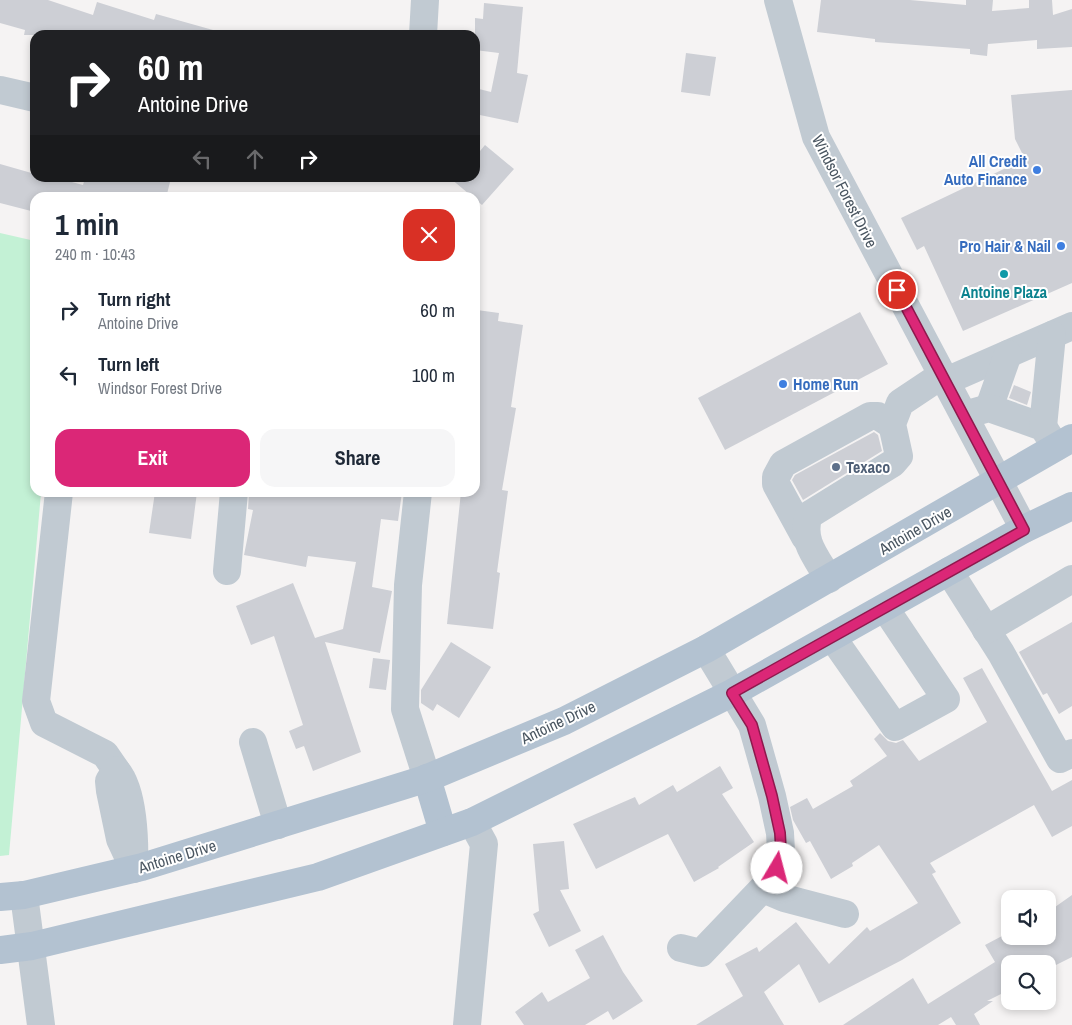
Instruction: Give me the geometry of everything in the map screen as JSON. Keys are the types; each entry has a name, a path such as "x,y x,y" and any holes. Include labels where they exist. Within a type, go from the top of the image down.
{"main road":[{"name":"Antoine Drive","path":"12,896 134,869 427,778 564,721 706,649 999,482 1057,437"},
{"path":"0,950 32,946 318,877 472,822 732,693 949,571 1072,506"},
{"path":"427,778 443,832"}],"street":[{"path":"423,30 426,0"},
{"name":"Windsor Forest Drive","path":"778,0 816,137 944,378 976,412 999,482 1024,530"},
{"path":"0,90 30,97"},
{"path":"805,537 805,525 809,515 893,463 899,456 892,425 900,403 944,378 1008,354 1062,330 1057,437 976,412 1008,354"},
{"path":"829,579 776,484 776,477 783,464 870,416 878,416 892,425"},
{"path":"58,497 36,701 44,723 105,754 116,770 109,781 110,791 120,838 134,869"},
{"path":"227,571 234,497"},
{"path":"417,497 408,585 405,709 427,778"},
{"path":"949,571 986,630 1060,759 1072,753"},
{"path":"986,630 1072,579"},
{"path":"832,638 895,727 946,699 885,608"},
{"path":"681,948 701,953 763,889 777,868 781,851 780,833 772,796 752,725 706,649"},
{"path":"253,742 278,825"},
{"path":"467,1025 484,844 472,822"},
{"path":"763,889 784,898 845,914"},
{"path":"12,896 32,946 41,1025"}],"green space":[{"path":"0,233 30,240 30,497 41,497 9,855 0,856"}],"building":[{"path":"0,0 48,0 93,15 97,2 154,20 156,14 213,30 30,30 30,35 24,35 25,30 0,23"},
{"path":"821,0 910,0 966,5 966,0 993,0 992,11 1029,8 1029,0 1052,0 1053,15 1072,9 1072,47 1037,49 1037,40 988,44 987,56 970,54 970,49 875,42 875,39 817,32"},
{"path":"484,3 523,7 517,73 528,75 518,123 480,115 480,89 491,92 499,53 480,51 480,30 475,30 475,18 483,19"},
{"path":"686,53 716,57 710,96 681,92"},
{"path":"1072,90 1072,283 963,331 924,246 917,250 901,218 1025,159 1015,139 1011,95"},
{"path":"485,145 514,169 482,205 480,203 480,192 467,192 455,182 480,182 480,151"},
{"path":"0,164 30,173 30,182 72,182 83,185 84,182 170,182 168,192 30,192 30,211 0,203"},
{"path":"480,310 499,313 498,321 523,325 511,407 516,408 502,490 508,491 497,572 500,573 493,629 447,624 460,497 480,497"},
{"path":"860,312 888,364 725,450 698,398"},
{"path":"1014,385 1031,392 1027,405 1009,398"},
{"name":"Texaco","path":"874,432 878,435 882,451 803,500 792,480 795,475"},
{"path":"154,497 196,497 191,539 149,533"},
{"path":"249,497 401,497 398,521 381,519 372,587 392,591 380,653 325,642 361,752 313,771 304,746 296,749 289,731 303,725 274,636 251,645 236,606 293,583 315,638 343,629 356,562 308,556 306,567 244,555 253,510 248,509"},
{"path":"1072,622 1072,706 1059,714 1047,693 1043,695 1019,652"},
{"path":"451,642 491,667 459,718 437,704 433,711 421,703 421,690"},
{"path":"373,658 390,660 386,690 369,688"},
{"path":"982,668 1052,791 1072,780 1072,826 1052,837 1034,805 930,863 936,872 932,874 961,923 902,960 819,1003 799,964 764,992 784,1025 696,1025 743,996 725,964 757,947 759,952 796,922 829,964 867,927 870,931 918,903 879,845 852,863 853,866 831,879 810,841 806,843 793,820 790,807 807,798 813,809 853,786 850,781 887,756 874,739 880,733 888,741 896,743 903,740 919,761 987,722 963,678"},
{"path":"720,766 733,788 722,794 754,842 719,868 694,882 668,834 596,869 573,824 635,797 639,805 673,785 677,792"},
{"path":"564,841 569,889 560,890 581,931 549,947 533,914 539,911 533,844"},
{"path":"1072,895 1072,957 1056,965 1056,955 1001,955 1001,994 987,1001 993,1001 974,1014 980,1025 956,1025 951,1017 938,1025 843,1025 913,978 928,1004 995,962 985,945 1001,937 1001,945 1056,945 1056,906"},
{"path":"603,935 623,972 643,1001 613,1020 608,1011 585,1025 524,1025 515,1012 542,992 548,1002 590,978 575,950"}],"place":[{"name":"All Credit Auto Finance","path":"1037,170"},
{"name":"Pro Hair & Nail","path":"1061,246"},
{"name":"Antoine Plaza","path":"1004,274"},
{"name":"Home Run","path":"783,384"},
{"name":"Texaco","path":"836,467"}],"route":[{"path":"777,868 781,851 780,833 772,796 752,725 732,693 1024,530 897,290"}]}
